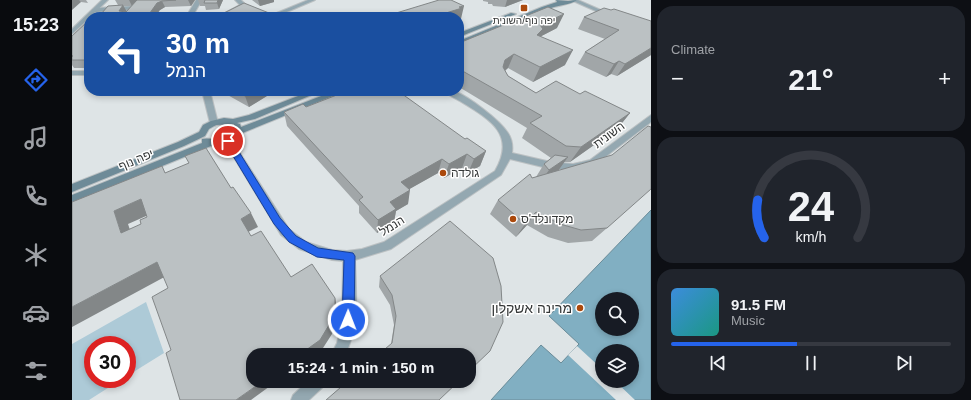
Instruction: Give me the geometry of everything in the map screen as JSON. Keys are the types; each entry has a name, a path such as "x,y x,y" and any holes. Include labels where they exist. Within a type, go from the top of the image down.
{"main road":[{"path":"464,33 551,0"},
{"path":"556,0 570,1"},
{"path":"464,41 544,8 570,1"},
{"path":"214,123 224,121 233,122 252,117 304,96"},
{"path":"228,141 238,132 328,96"},
{"path":"233,122 237,126 238,132"},
{"name":"יפה נוף","path":"72,188 202,134 206,128 214,123"},
{"path":"202,134 203,140 210,143"},
{"name":"יפה נוף","path":"72,199 210,143 228,141"}],"street":[{"path":"72,23 97,0"},
{"path":"95,10 105,0"},
{"path":"192,12 199,0"},
{"path":"230,12 244,5 238,0"},
{"path":"282,12 312,0"},
{"path":"570,1 617,18"},
{"path":"95,10 136,6 131,12"},
{"path":"72,32 84,21"},
{"path":"72,73 84,73"},
{"path":"207,96 214,123"},
{"path":"456,96 485,115 499,127 507,138 509,156"},
{"name":"השונית","path":"509,156 553,165 570,167 584,166 593,162 651,118"},
{"name":"הנמל","path":"228,141 277,221 293,239 317,252 350,256 375,251 387,246 498,173 509,156"},
{"path":"341,348 345,339 348,320 350,256"},
{"path":"298,400 311,388"}],"shaded area":[{"name":"מרינה אשקלון","path":"651,210 651,400 491,400 541,345 561,363 579,344 549,316"},
{"path":"146,302 164,353 136,370 136,336 86,336"},
{"path":"84,337 84,388 108,388 89,400 72,400 72,344"}],"pier":[{"path":"577,346 595,363 595,380 568,355"},
{"path":"603,388 622,388 635,400 616,400"}],"building":[{"path":"137,0 176,0 157,3 151,12 126,12"},
{"path":"205,0 218,0 217,3 204,3"},
{"path":"439,0 451,0 464,6 449,12 399,12"},
{"path":"244,3 266,12 226,12"},
{"path":"123,5 119,11 126,12 103,12 108,6"},
{"path":"548,7 564,14 540,25 543,29 537,35 573,50 540,67 514,54 505,60 503,67 508,76 536,93 556,81 580,94 585,91 630,113 581,147 566,146 530,123 542,116 464,72 464,41"},
{"path":"604,8 611,10 614,9 651,21 651,48 625,64 619,61 614,64 585,52 619,30 584,17"},
{"path":"84,25 84,60 72,60 72,36"},
{"path":"334,96 405,96 465,139 467,138 486,151 474,159 467,154 449,164 442,159 401,182 410,190 390,202 396,209 378,220 359,200 363,197 284,112 303,104 306,107"},
{"path":"648,126 651,127 651,189 607,228 581,230 560,224 536,212 525,224 498,200 530,174 532,178 612,155"},
{"path":"206,148 231,188 233,187 251,213 241,219 251,236 261,231 291,277 312,264 335,298 335,310 329,325 320,340 309,348 246,348 246,388 253,388 236,400 180,400 166,353 171,350 152,297 168,288 157,262 72,307 72,202 162,166 165,173 189,163 185,156","holes":["141,199 147,217 140,220 141,224 121,233 114,211"]},
{"path":"555,155 568,157 549,170 544,164"},
{"path":"450,221 493,258 501,286 503,322 490,351 476,364 476,348 386,348 392,343 396,316 392,295 380,276"},
{"path":"340,388 452,388 439,400 326,400"}],"place":[{"name":"יפה נוף/השונית","path":"524,8"},
{"name":"גולדה","path":"443,173"},
{"name":"מקדונלד'ס","path":"513,219"},
{"name":"מרינה אשקלון","path":"580,308"}],"route":[{"path":"228,141 285,232 303,246 317,252 350,256 348,320"}]}
